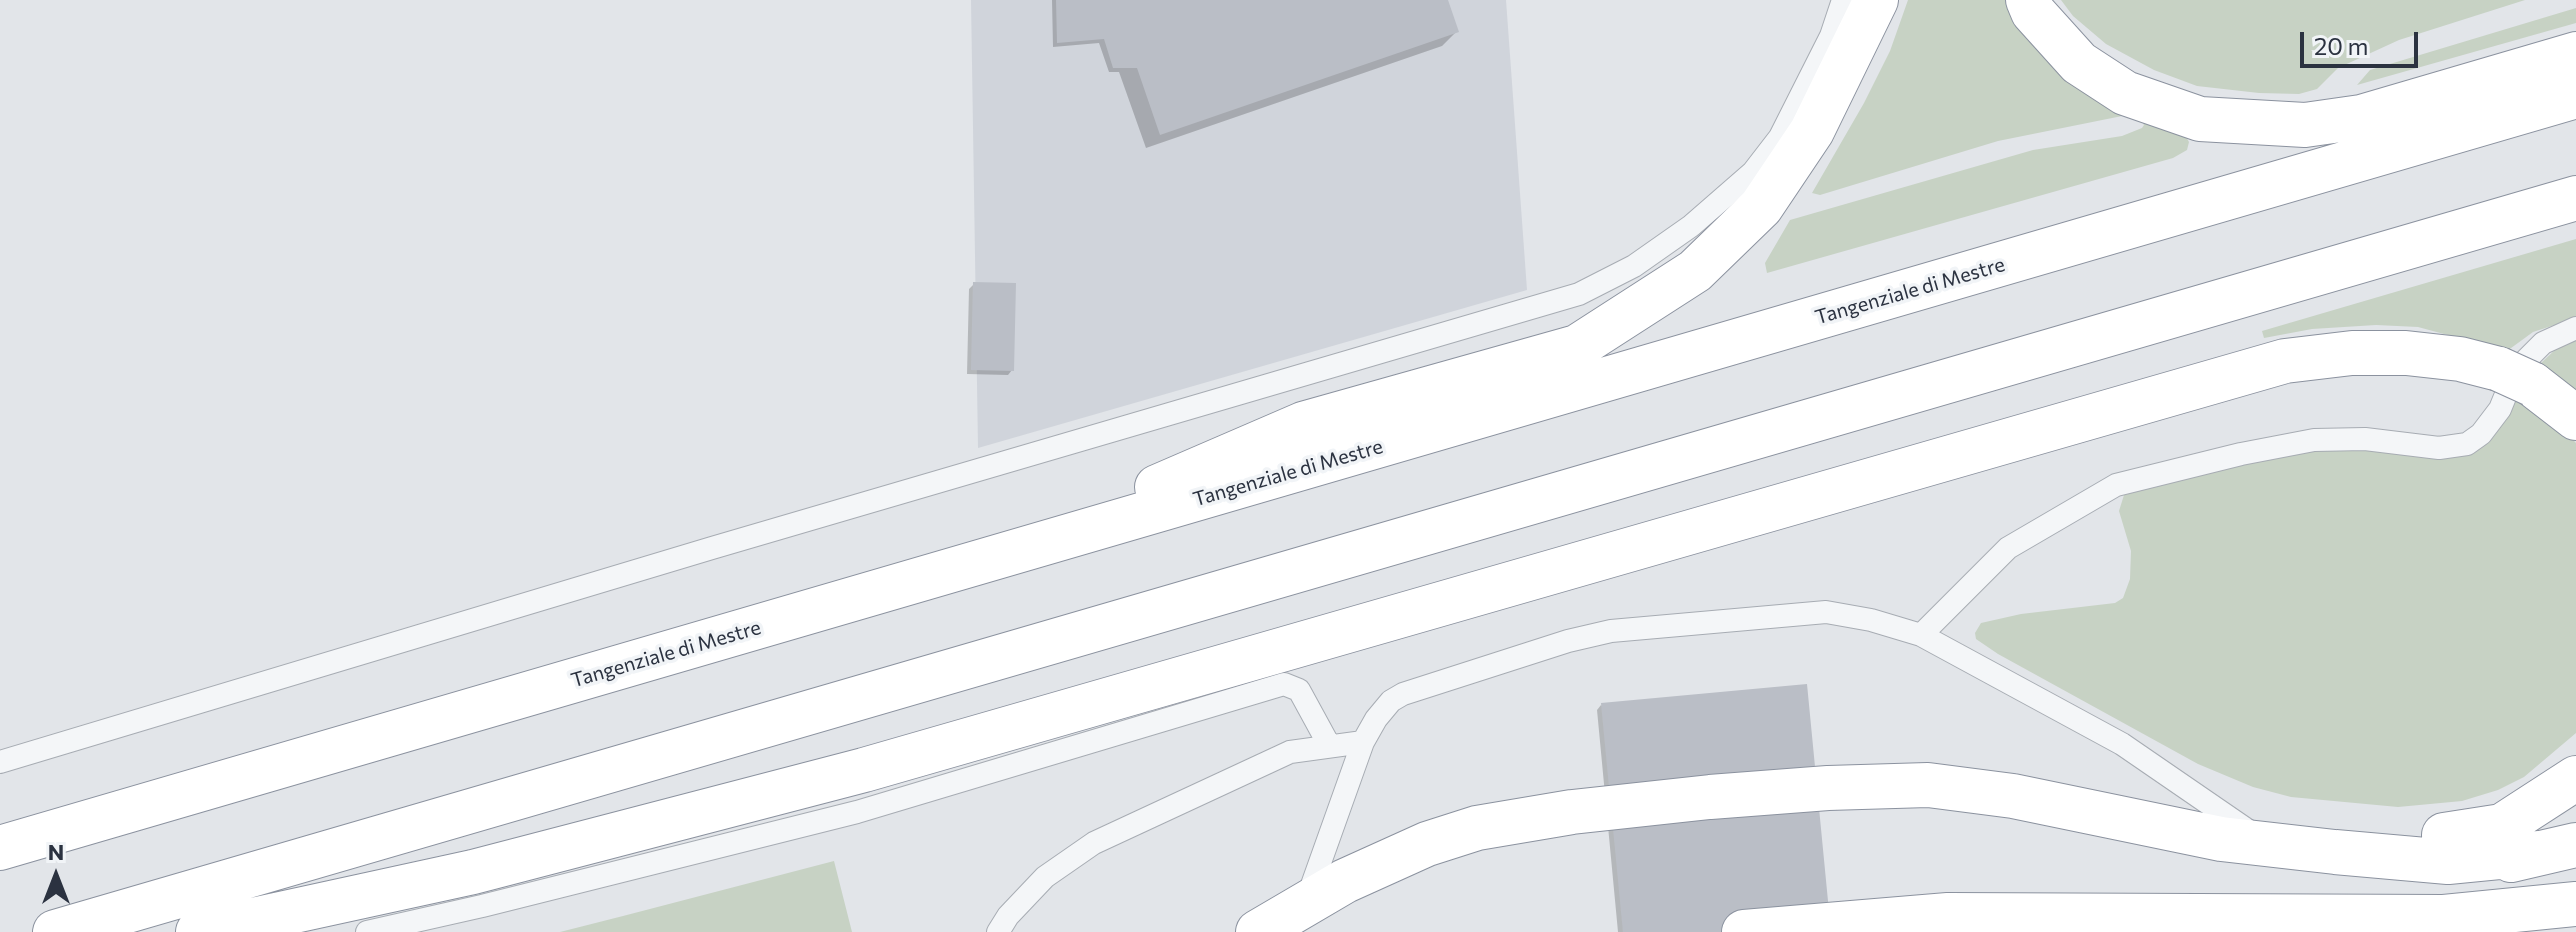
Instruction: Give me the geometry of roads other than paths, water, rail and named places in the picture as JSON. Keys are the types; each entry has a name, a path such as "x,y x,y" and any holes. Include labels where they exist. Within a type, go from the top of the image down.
{"highway":[{"path":"985,562 1303,424 1577,347 1695,271 1761,207 1812,131 1876,0"},
{"path":"2028,0 2033,12 2079,63 2125,93 2200,119 2305,125 2361,117 2576,54"},
{"name":"Tangenziale di Mestre","path":"0,848 2576,96"},
{"path":"55,932 2576,198"},
{"path":"198,932 473,872 864,770 2285,361 2352,353 2406,353 2460,359 2516,377 2576,418"},
{"path":"2335,852 2502,826 2576,778"},
{"path":"1258,932 1345,881 1427,844 1477,828 1572,812 1828,788 1928,785 1956,788 2013,796 2221,839 2448,862 2558,849"},
{"path":"2275,915 2558,849"},
{"path":"1744,932 1948,915 2444,917 2576,904"}],"lane":[{"path":"0,762 697,552 1579,294 1634,266 1691,226 1753,172 1780,137 1831,36 1843,0"},
{"path":"1921,635 2008,548 2116,485 2241,454 2314,440 2365,439 2439,448 2467,444 2481,434 2500,409 2516,370 2543,343 2576,328"},
{"path":"1305,904 1363,742 1391,701 1403,694 1568,641 1611,631 1826,612 1871,620 1921,635 2122,744 2267,844"},
{"path":"367,932 497,903 857,812 1284,684 1299,690 1329,745"},
{"path":"998,932 1008,916 1045,877 1094,843 1290,752 1363,742"}]}
